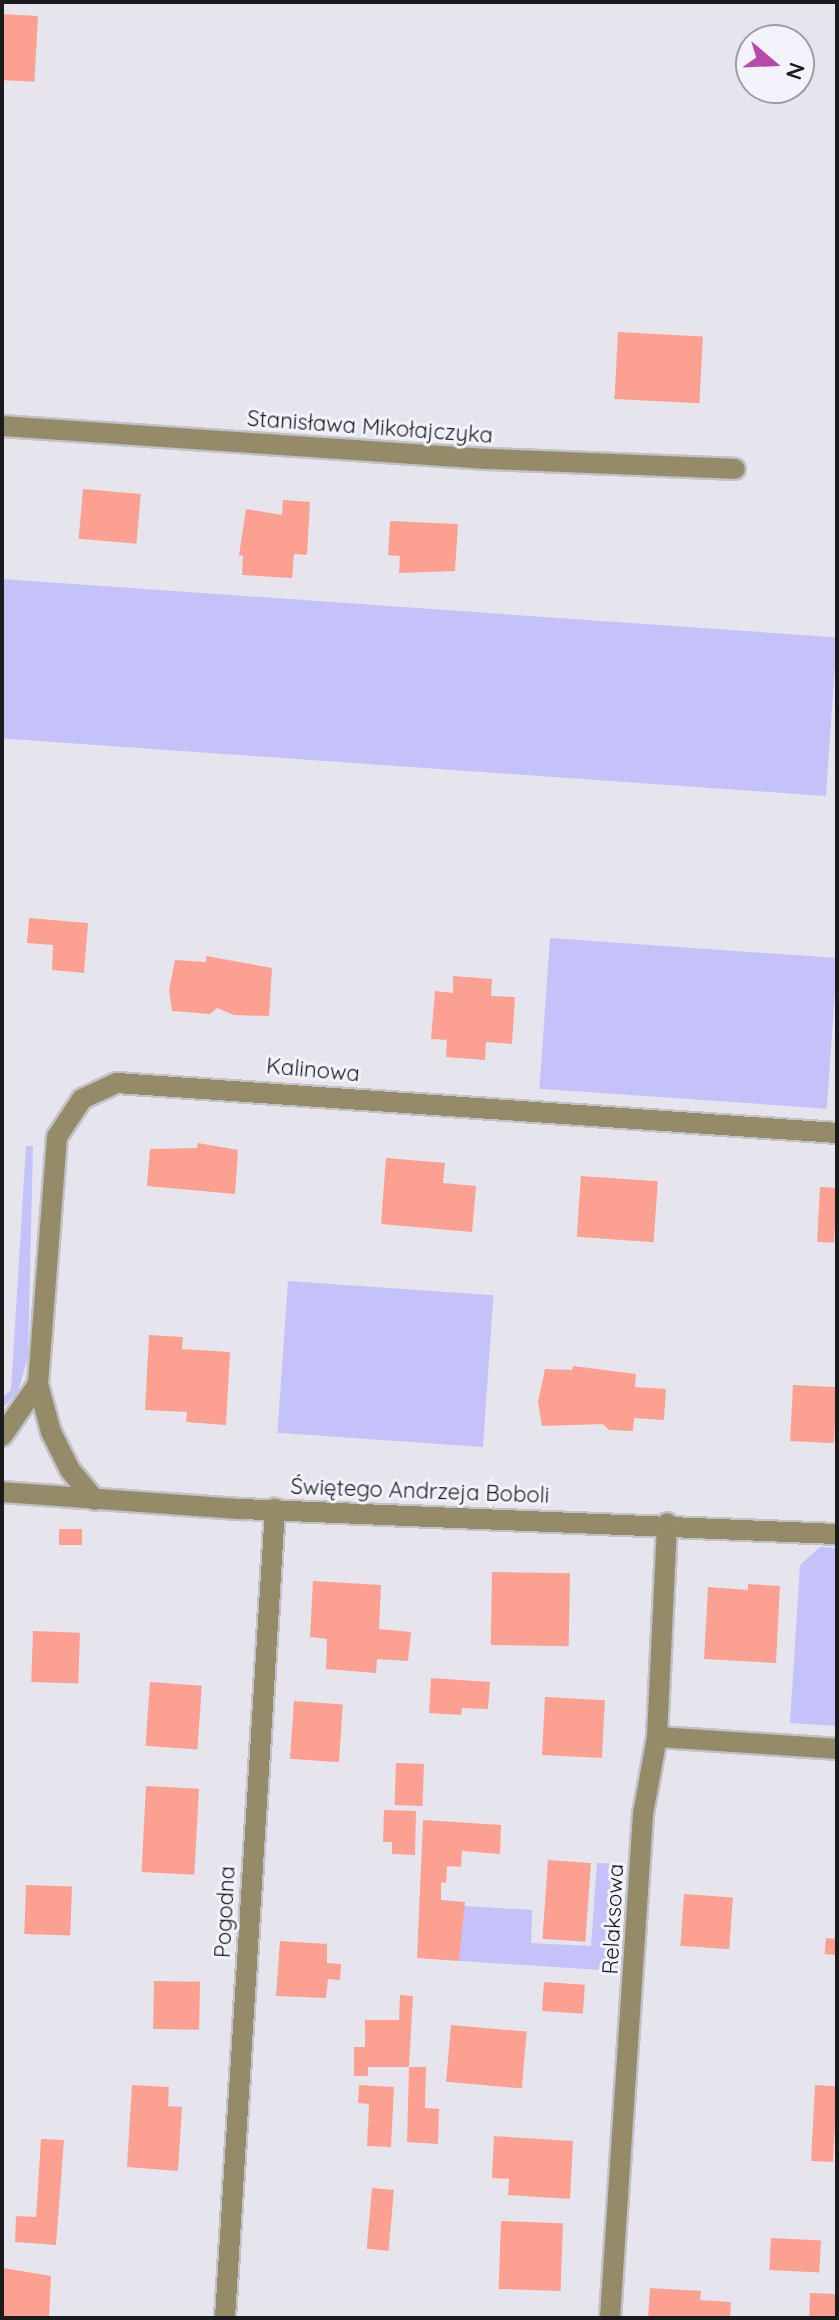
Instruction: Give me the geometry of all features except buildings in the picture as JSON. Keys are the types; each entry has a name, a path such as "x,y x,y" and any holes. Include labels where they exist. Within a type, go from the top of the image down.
{"street":[{"name":"Stanisława Mikołajczyka","path":"2,426 488,459 735,469"},
{"name":"Kalinowa","path":"95,1500 64,1457 38,1384 57,1137 82,1099 117,1083 837,1133"},
{"path":"2,1436 38,1384"},
{"name":"Świętego Andrzeja Boboli","path":"2,1492 95,1500 667,1523 837,1534"},
{"name":"Pogodna","path":"225,2318 275,1509"},
{"name":"Relaksowa","path":"610,2318 643,1814 657,1737 667,1523"},
{"path":"657,1737 837,1749"}],"shaded area":[{"path":"2,579 837,637 826,796 2,738"},
{"path":"550,938 837,958 827,1109 539,1089"},
{"path":"26,1146 33,1146 28,1357 18,1392 2,1409 2,1398 11,1390"},
{"path":"288,1281 493,1295 483,1447 277,1433"},
{"path":"820,1547 837,1548 837,1726 790,1723 800,1565"},
{"path":"597,1863 623,1864 617,1971 459,1961 464,1906 532,1910 531,1943 591,1946"}]}
